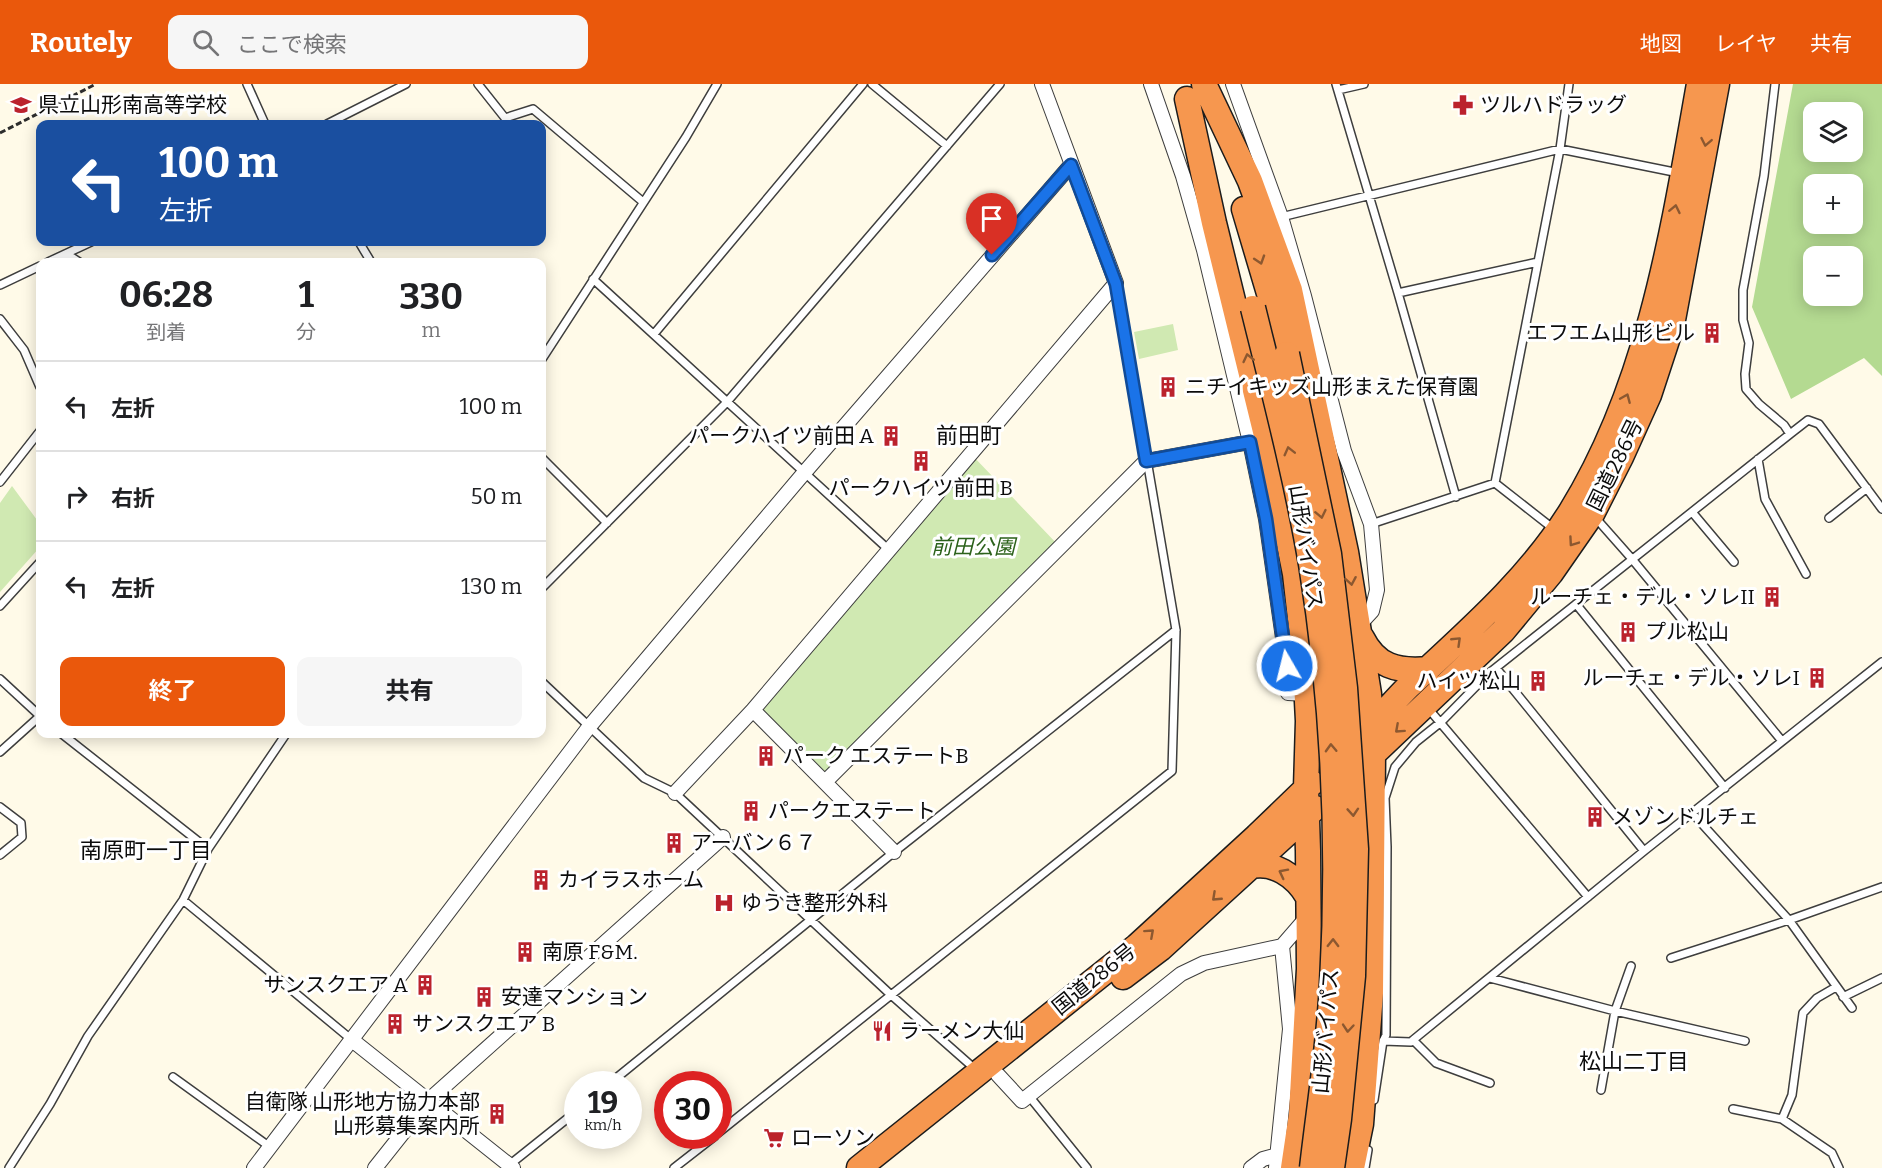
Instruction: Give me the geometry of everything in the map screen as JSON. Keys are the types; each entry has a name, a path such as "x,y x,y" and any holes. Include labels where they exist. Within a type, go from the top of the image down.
{"highway":[{"name":"国道286号","path":"1366,746 1433,714 1448,684 1503,632 1551,573 1592,514 1621,458 1649,395 1672,325 1691,175 1699,84"},
{"name":"国道286号","path":"1366,746 1406,689 1523,577 1570,512 1604,451 1632,385 1717,84"},
{"name":"山形バイパス","path":"1194,88 1293,466 1321,643 1330,739 1335,850 1332,984 1312,1168"},
{"name":"山形バイパス","path":"1194,88 1263,269 1287,354 1329,554 1345,688 1356,849 1353,976 1332,1168"},
{"path":"1194,88 1250,181 1290,290 1346,552 1360,630 1369,694 1366,746 1371,993 1361,1124 1352,1168"},
{"path":"1194,88 1214,223 1272,460 1295,574 1307,694 1312,796 1309,969 1301,1114 1282,1164"},
{"path":"1360,630 1368,651 1378,661 1394,668 1411,671 1428,669"},
{"name":"国道286号","path":"860,1168 1160,949 1248,867 1312,796"},
{"name":"国道286号","path":"880,1168 1137,946 1257,836 1312,796"},
{"path":"1248,867 1261,864 1281,871 1302,886 1309,906"}],"street":[{"path":"675,794 753,710 1116,284 1042,84"},
{"path":"1151,84 1183,176 1201,239 1250,442 1266,519 1287,666 1288,693 1307,694"},
{"path":"1233,84 1281,217 1344,451 1371,524 1377,590 1372,610 1360,630"},
{"path":"254,1168 589,727 804,473 1071,165"},
{"path":"825,782 1146,461 1250,442"},
{"path":"753,710 894,852"},
{"path":"375,1168 429,1100 723,837"},
{"path":"1251,1168 1263,1159 1282,1164 1290,1029 1282,946 1309,906"},
{"path":"989,1074 1022,1101 1181,974 1204,963 1282,946"},
{"path":"352,1040 509,1167"}],"lane":[{"path":"247,84 263,120"},
{"path":"335,120 406,84"},
{"path":"478,84 505,118 533,109 643,202"},
{"path":"546,353 686,137 717,84"},
{"path":"654,334 863,84"},
{"path":"872,84 947,146"},
{"path":"546,584 727,402 1000,84"},
{"path":"1364,84 1337,87 1456,497"},
{"path":"1496,483 1560,148 1569,84"},
{"path":"1775,84 1764,176 1743,290 1743,320 1749,343 1745,374 1746,389 1759,404 1785,425 1790,434"},
{"path":"1281,217 1560,148 1691,175"},
{"path":"58,258 83,246"},
{"path":"67,254 73,258"},
{"path":"1398,293 1538,262"},
{"path":"0,285 36,268"},
{"path":"593,279 889,550"},
{"path":"732,1121 1172,771 1176,630 1116,284"},
{"path":"0,320 24,350 36,378"},
{"path":"1373,1110 1383,1041 1386,1035 1385,798 1395,767 1416,742 1433,714 1496,668 1808,420 1819,424 1882,509"},
{"path":"0,482 36,436"},
{"path":"1758,459 1764,499 1806,574"},
{"path":"546,462 607,523"},
{"path":"1496,483 1556,531"},
{"path":"1371,524 1496,483"},
{"path":"1829,518 1867,488"},
{"path":"1692,512 1734,562"},
{"path":"1592,514 1782,741"},
{"path":"0,606 36,566"},
{"path":"1576,604 1725,788"},
{"path":"625,1071 894,852 1176,630"},
{"path":"1383,1041 1411,1042 1644,851 1882,662"},
{"path":"1496,668 1644,851"},
{"path":"1448,684 1488,674"},
{"path":"0,679 36,712"},
{"path":"546,686 644,778 675,794 723,837 890,994 989,1074"},
{"path":"1433,714 1588,897"},
{"path":"0,752 36,720"},
{"path":"67,738 208,849"},
{"path":"9,1168 50,1104 88,1036 183,900 208,849 283,738"},
{"path":"0,807 21,824 22,837 0,855"},
{"path":"1693,814 1789,920 1852,1008"},
{"path":"1671,958 1882,887"},
{"path":"183,900 352,1040"},
{"path":"1601,1090 1615,1011 1631,966"},
{"path":"1490,978 1615,1011 1745,1041"},
{"path":"1843,997 1882,978"},
{"path":"1782,1119 1792,1095 1803,1013 1817,998 1836,987"},
{"path":"1413,1040 1436,1063 1490,1083"},
{"path":"173,1077 270,1147"},
{"path":"1029,1096 1087,1168"},
{"path":"1733,1109 1782,1119 1832,1153 1839,1168"},
{"path":"509,1167 564,1122"},
{"path":"1365,1168 1368,1145"},
{"path":"674,1168 698,1149"}],"path":[{"path":"0,133 96,84"}],"green space":[{"path":"1793,84 1882,84 1882,376 1864,358 1791,399 1752,307"},
{"path":"1173,324 1178,350 1139,359 1134,332"},
{"name":"前田公園","path":"971,454 1060,547 825,782 753,710"},
{"path":"12,486 36,519 36,552 0,592 0,503"}],"place":[{"name":"県立山形南高等学校","path":"21,105"},
{"name":"ツルハドラッグ","path":"1463,105"},
{"name":"エフエム山形ビル","path":"1712,333"},
{"name":"ニチイキッズ山形まえた保育園","path":"1168,387"},
{"name":"パークハイツ前田 A","path":"891,436"},
{"name":"パークハイツ前田 B","path":"921,461"},
{"name":"ルーチェ・デル・ソレII","path":"1772,597"},
{"name":"プル松山","path":"1628,632"},
{"name":"ルーチェ・デル・ソレI","path":"1817,678"},
{"name":"ハイツ松山","path":"1538,681"},
{"name":"パーク エステートB","path":"766,756"},
{"name":"パークエステート","path":"751,811"},
{"name":"メゾンドルチェ","path":"1595,817"},
{"name":"アーバン６７","path":"674,843"},
{"name":"カイラスホーム","path":"541,880"},
{"name":"ゆうき整形外科","path":"724,903"},
{"name":"南原 F&M.","path":"525,952"},
{"name":"サンスクエア A","path":"425,985"},
{"name":"安達マンション","path":"484,997"},
{"name":"サンスクエア B","path":"395,1024"},
{"name":"ラーメン大仙","path":"882,1031"},
{"name":"自衛隊 山形地方協力本部 山形募集案内所","path":"497,1114"},
{"name":"ローソン","path":"774,1138"}],"district":[{"name":"前田町","path":"969,435"},
{"name":"南原町一丁目","path":"146,850"},
{"name":"松山二丁目","path":"1634,1061"}],"route":[{"path":"992,255 1071,165 1116,284 1146,461 1250,442 1266,519 1287,666"}]}
